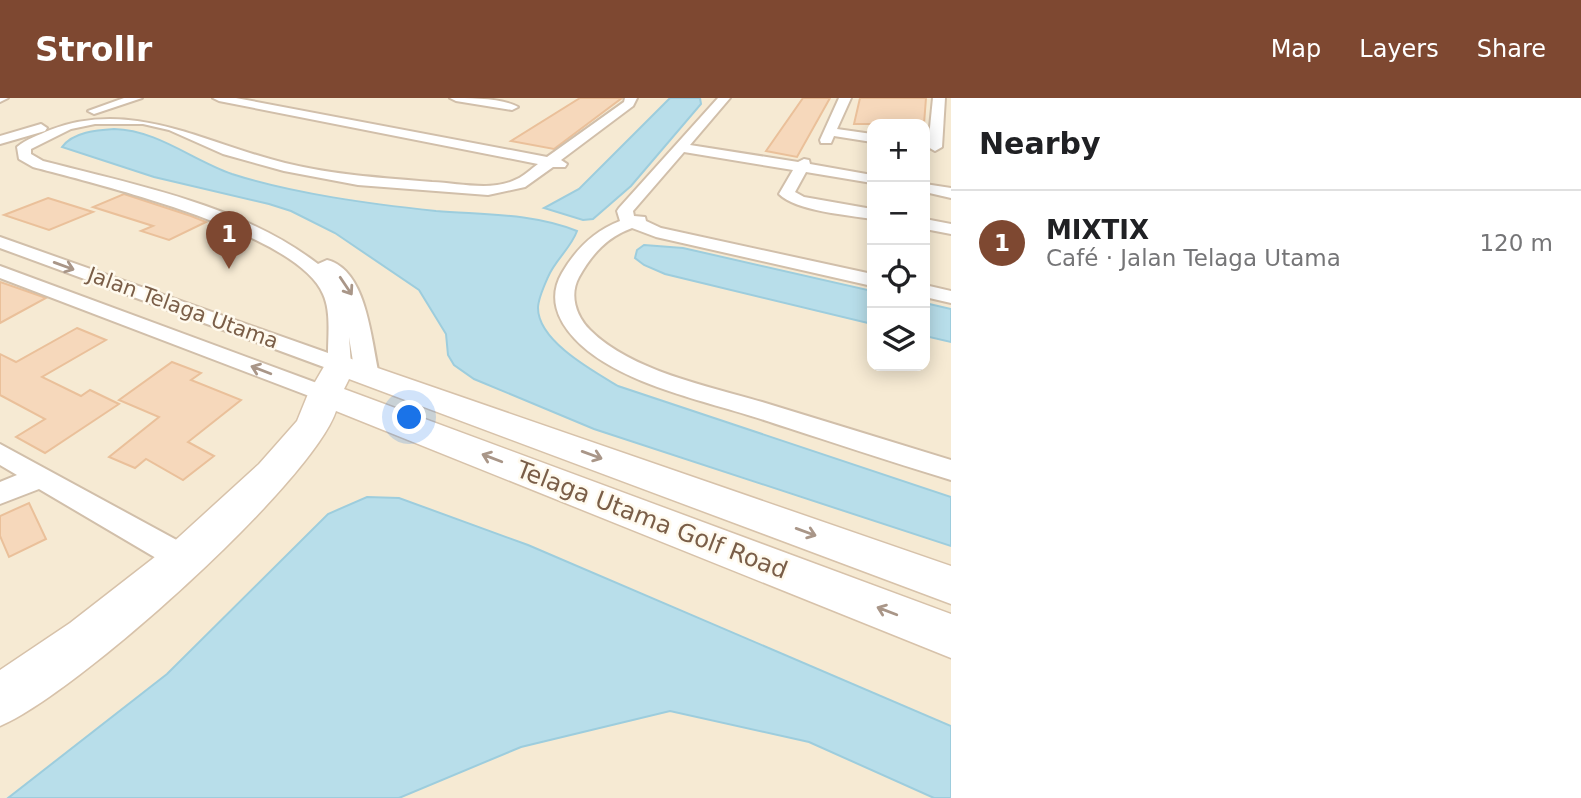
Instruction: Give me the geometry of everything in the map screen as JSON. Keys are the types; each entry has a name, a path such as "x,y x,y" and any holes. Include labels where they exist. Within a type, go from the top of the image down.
{"main road":[{"path":"0,700 86,639 184,559 273,474 339,392"},
{"name":"Telaga Utama Golf Road","path":"339,392 951,584"},
{"name":"Telaga Utama Golf Road","path":"339,392 951,636"}],"street":[{"path":"86,106 110,98"},
{"path":"0,140 136,98"},
{"path":"219,98 563,160"},
{"path":"262,98 563,160"},
{"path":"456,98 516,105 492,121"},
{"path":"339,392 351,289 332,268 301,246 248,220 180,196 53,159 45,152 44,145 81,128 132,125 162,132 243,164 315,181 422,197 520,194 539,186 563,160 629,104 631,98"},
{"path":"339,392 333,293 317,273 288,251 256,234 207,213 38,164 24,156 24,146 67,126 96,120 143,120 173,127 228,151 284,167 358,181 478,190 508,188 563,160 639,106 643,98"},
{"path":"687,145 724,98"},
{"path":"734,98 625,211 635,221 656,232 867,279"},
{"path":"845,98 828,136 867,138"},
{"path":"939,98 930,146 951,150"},
{"path":"0,132 49,117"},
{"path":"687,145 867,176"},
{"path":"803,165 787,194 789,196 867,213"},
{"path":"930,184 951,187"},
{"path":"930,189 951,193"},
{"path":"867,271 635,221 606,232 569,273 561,297 577,330 622,364 951,471"},
{"path":"930,225 951,229"},
{"name":"Jalan Telaga Utama","path":"0,242 339,392"},
{"name":"Jalan Telaga Utama","path":"0,272 339,392"},
{"path":"930,284 951,289"},
{"path":"930,292 951,297"},
{"path":"0,453 184,559"},
{"path":"0,493 41,477"}],"shaded area":[{"path":"0,98 951,98 951,798 0,798"}],"water":[{"path":"670,98 700,98 701,104 631,186 593,219 583,220 544,208 579,189"},
{"path":"114,129 145,134 232,174 281,187 385,205 525,218 577,231 551,271 538,308 540,320 547,332 569,354 618,386 951,497 951,546 594,429 474,379 454,365 448,355 446,334 419,290 335,233 291,211 269,204 154,177 62,147 79,135"},
{"path":"644,245 683,248 867,290 867,323 665,274 635,258 637,250"},
{"path":"930,304 951,309 951,342 930,337"},
{"path":"367,497 399,498 528,545 951,726 951,798 934,798 809,742 670,711 521,747 399,798 8,798 167,674 328,514"}],"building":[{"path":"580,98 622,98 554,149 511,141"},
{"path":"803,98 830,98 797,157 766,151"},
{"path":"860,98 926,98 924,119 867,119 867,124 854,124"},
{"path":"124,194 206,222 169,240 141,231 153,226 93,207"},
{"path":"48,198 93,212 49,230 4,215"},
{"path":"0,282 29,292 46,298 0,323"},
{"path":"77,328 106,340 42,377 81,396 90,390 119,404 45,453 16,437 45,419 0,395 0,354 16,362"},
{"path":"172,362 201,373 191,380 241,400 188,442 214,456 183,480 146,459 135,468 109,457 159,417 119,400"},
{"path":"29,503 46,539 9,557 0,536 0,516"}],"place":[{"name":"MIXTIX","path":"229,269"}]}
